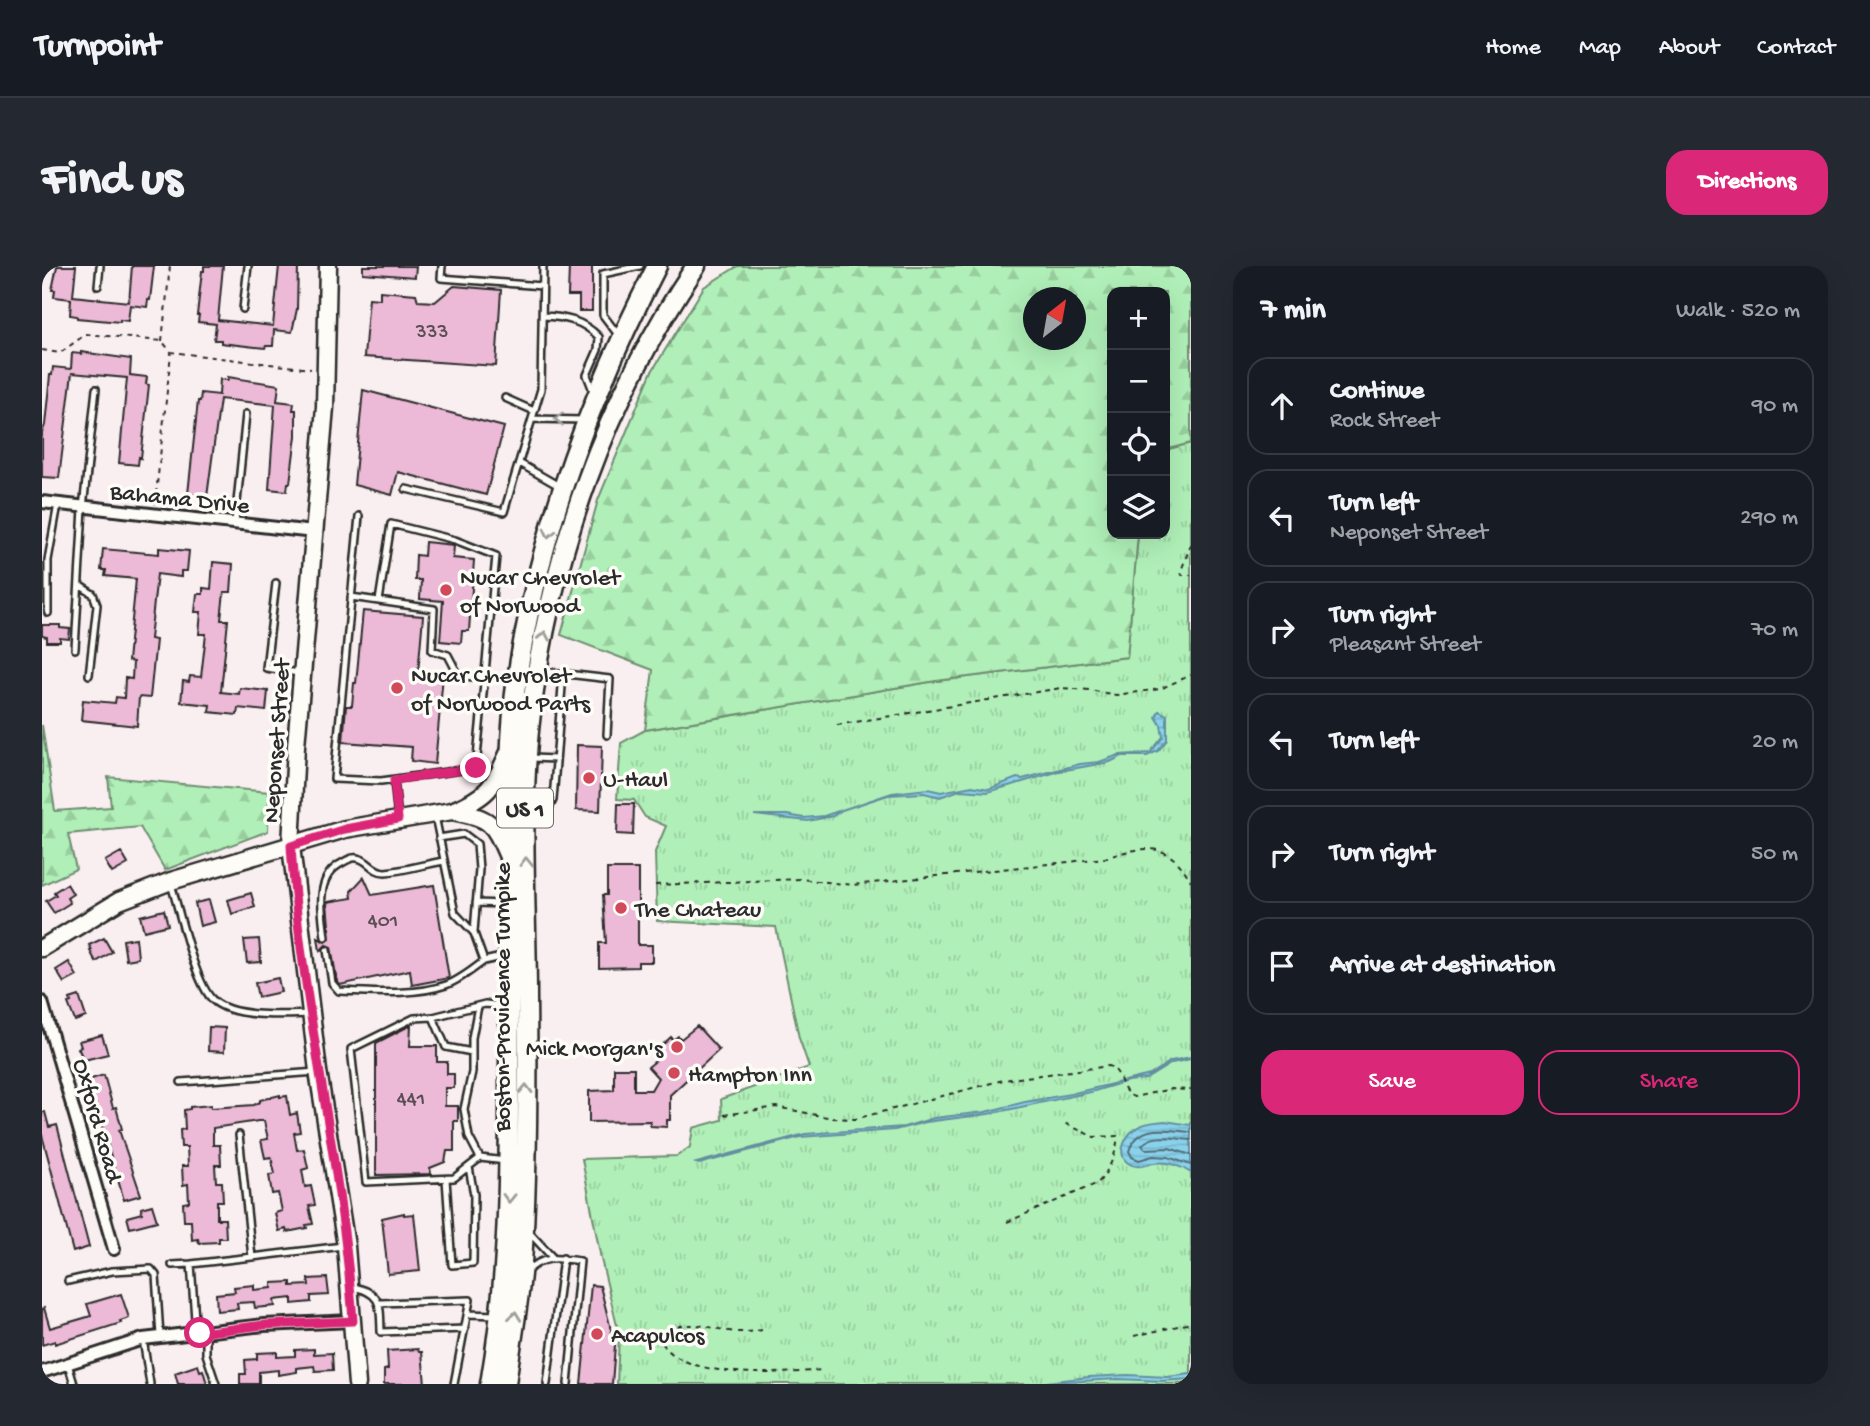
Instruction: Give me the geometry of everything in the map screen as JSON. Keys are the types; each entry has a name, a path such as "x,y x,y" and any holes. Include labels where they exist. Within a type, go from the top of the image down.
{"main road":[{"name":"Boston-Providence Turnpike","path":"490,1384 500,1315 509,1207 509,860 511,747 517,680 530,609 562,487 595,396 620,338 657,266"},
{"name":"Boston-Providence Turnpike","path":"506,1384 524,1227 527,998 525,828 527,758 538,670 573,517 589,473 639,360 696,266"}],"street":[{"name":"Neponset Street","path":"328,266 326,371 296,746 291,846 318,1072 346,1245 357,1384"},
{"name":"Bahama Drive","path":"42,502 314,532"},
{"path":"42,947 119,901 171,881 345,829 452,811 467,805 491,789 511,747"},
{"path":"452,811 479,816 495,828 509,860"},
{"name":"Oxford Road","path":"42,1002 114,1249"},
{"path":"42,1372 143,1339 264,1325 353,1321"}],"lane":[{"path":"98,286 100,266"},
{"path":"243,309 248,266"},
{"path":"442,266 441,278 542,286"},
{"path":"405,489 504,512 541,389 542,266"},
{"path":"620,338 603,315 603,274 640,266"},
{"path":"542,316 567,318 588,326 598,337 598,350 587,375 595,396"},
{"path":"75,649 83,508 96,388"},
{"path":"505,398 534,411"},
{"path":"234,525 246,414"},
{"path":"532,419 586,420"},
{"path":"519,463 562,487"},
{"path":"48,613 47,560 58,504"},
{"path":"359,516 334,779 394,780 476,768 496,556 455,540 391,524 379,601"},
{"path":"276,583 265,668 303,673"},
{"path":"79,585 93,594 97,605 89,675"},
{"path":"351,597 434,608 432,650 448,655 459,676 517,680"},
{"path":"538,670 610,679 607,735"},
{"path":"525,828 545,817 553,800 563,674"},
{"path":"527,758 556,759"},
{"path":"394,780 398,819"},
{"path":"434,813 455,914 474,933"},
{"path":"439,838 464,834 477,844 479,869 474,933 484,961"},
{"path":"325,937 321,898 326,881 335,866 354,857 361,858 372,869 384,872 444,861"},
{"path":"171,881 200,977 212,1000 239,1011 273,1015 311,1014"},
{"path":"476,904 509,904"},
{"path":"327,950 332,983 340,991 392,992 445,985 467,974 484,961 509,955"},
{"path":"509,1006 478,1006 433,1017 414,1018 351,1049 366,1182 454,1178 480,1158 509,1161"},
{"path":"478,1006 472,1072 464,1109 469,1137 480,1158"},
{"path":"433,1017 446,1046 472,1052"},
{"path":"181,1082 318,1072"},
{"path":"239,1135 252,1257"},
{"path":"446,1179 452,1265 473,1263 474,1195 469,1167"},
{"path":"524,1227 552,1257"},
{"path":"172,1265 346,1245"},
{"path":"520,1279 535,1264 552,1257 580,1261 568,1384"},
{"path":"547,1384 563,1258"},
{"path":"191,1264 201,1333 216,1384"},
{"path":"68,1281 112,1271 150,1269 156,1275 160,1338"},
{"path":"350,1286 370,1292 380,1303 381,1332 464,1329"},
{"path":"380,1303 470,1300 454,1384"},
{"path":"468,1314 500,1315"},
{"path":"143,1339 150,1384"},
{"path":"68,1364 74,1384"}],"path":[{"path":"170,266 162,341 171,352 326,371"},
{"path":"42,350 60,352 86,334 162,341"},
{"path":"154,516 171,352"},
{"path":"1191,544 1181,571 1182,575 1191,575"},
{"path":"837,725 1061,688 1116,695 1155,690 1191,676"},
{"path":"656,885 800,879 853,885 1105,858 1130,851 1155,849 1175,858 1191,881"},
{"path":"724,1115 776,1107 832,1118 855,1119 1003,1080 1109,1066 1117,1070 1124,1091 1134,1097 1171,1089 1191,1090"},
{"path":"1007,1222 1096,1184 1104,1175 1117,1145 1117,1136 1094,1138 1062,1122"},
{"path":"1134,1336 1191,1323"},
{"path":"762,1330 738,1332 709,1326 678,1326 665,1332 663,1344 666,1350 681,1360 701,1367 759,1373 822,1370"}],"green space":[{"path":"738,266 1191,266 1191,443 1170,449 1170,287 1107,287 1107,539 1138,539 1127,657 936,681 645,730 653,670 561,635 598,500 651,373 704,287"},
{"path":"1191,443 1191,1384 617,1384 619,1334 582,1159 677,1156 690,1147 693,1128 722,1120 721,1099 809,1067 799,1038 776,927 657,921 655,852 666,826 645,817 634,800 617,799 621,743 645,730 936,681 1127,657 1138,539 1170,539 1170,449"},
{"path":"42,725 55,811 111,807 108,777 269,792 268,831 165,870 140,827 68,834 76,869 42,885"}],"water":[{"path":"1159,711 1167,715 1167,740 1158,751 1147,756 1122,756 1110,762 1060,771 988,792 960,790 940,797 924,793 888,795 842,810 833,816 808,821 754,815 804,818 824,816 892,793 928,789 941,792 972,786 989,789 1017,778 1099,762 1119,755 1150,753 1163,737 1156,717"},
{"path":"1191,1057 1172,1063 1146,1079 1128,1081 1091,1092 895,1130 800,1137 696,1163 805,1134 904,1127 934,1118 985,1112 1070,1094 1150,1075 1171,1061"},
{"path":"1165,1121 1191,1125 1191,1173 1164,1163 1135,1166 1124,1159 1124,1143 1134,1130 1144,1124"},
{"path":"1191,1374 1191,1379 1162,1381 1118,1379 1029,1384 1089,1377 1167,1377"}],"building":[{"path":"57,266 76,266 73,296 129,302 132,266 154,266 150,300 147,307 130,305 128,321 77,318 70,315 71,299 54,297 55,290 52,290"},
{"path":"204,266 223,266 218,320 273,326 279,266 298,266 297,309 292,332 274,330 273,346 265,348 214,340 216,324 198,322 197,315"},
{"path":"363,266 416,266 415,277 363,273"},
{"path":"569,266 592,266 592,311 579,311 579,296 568,296"},
{"path":"454,286 501,290 496,366 364,357 369,298 380,299 380,291 416,294 418,301 435,302"},
{"path":"72,353 131,359 130,375 147,377 146,384 149,385 141,458 139,457 138,465 119,463 127,378 72,373 59,478 42,477 42,433 50,375 53,367 71,369"},
{"path":"228,377 279,385 277,401 294,403 296,436 287,491 269,489 275,405 220,399 207,497 188,494 198,401 201,393 219,395 220,379 228,380"},
{"path":"363,390 504,427 486,495 398,472 392,495 354,485"},
{"name":"Nucar Chevrolet of Norwood","path":"425,542 454,545 453,558 474,560 469,631 462,631 461,643 440,641 443,601 420,599 421,580 415,580 416,555 424,556"},
{"path":"159,548 189,551 187,571 181,571 181,577 157,574 150,639 156,640 150,698 139,697 137,726 81,720 83,700 115,703 116,697 124,698 125,678 132,679 133,662 128,661 136,579 105,576 106,570 101,570 103,549 159,554"},
{"path":"213,562 233,564 231,592 224,592 221,620 228,620 221,692 239,694 240,688 268,691 266,711 238,708 237,715 209,712 210,705 181,702 183,681 189,682 190,676 201,677 206,634 199,634 201,612 195,612 197,594 203,594 203,588 211,589"},
{"name":"Nucar Chevrolet of Norwood Parts","path":"363,611 423,616 418,673 443,675 435,764 411,761 412,747 343,742 346,706 352,706 356,683"},
{"path":"42,625 60,625 60,628 70,629 69,639 60,638 60,642 47,642 47,637 42,636"},
{"name":"U-Haul","path":"577,745 602,746 600,811 576,810"},
{"path":"618,804 634,804 633,835 617,834"},
{"path":"121,852 128,864 112,873 105,861"},
{"name":"The Chateau","path":"607,869 638,869 638,945 652,945 652,962 638,962 638,967 599,968 599,943 606,943 603,895 607,895"},
{"path":"364,877 372,895 434,885 449,978 412,985 410,970 340,985 331,947 326,945 320,951 318,938 325,942 330,938 327,902 352,898 351,891"},
{"path":"67,884 73,894 67,898 70,903 54,913 46,901"},
{"path":"251,893 255,907 232,914 228,900"},
{"path":"209,900 215,922 200,926 195,903"},
{"path":"164,910 168,925 144,931 140,916"},
{"path":"104,938 112,952 96,962 89,945"},
{"path":"136,938 138,958 126,960 123,940"},
{"path":"259,939 261,962 247,963 244,940"},
{"path":"69,962 77,976 64,983 56,970"},
{"path":"278,978 281,992 258,997 255,983"},
{"path":"79,996 86,1017 75,1021 68,1003 71,1002 70,999"},
{"path":"411,1025 410,1046 437,1046 437,1062 447,1062 447,1074 454,1074 454,1088 445,1088 445,1106 458,1106 458,1121 454,1121 454,1151 447,1151 445,1162 430,1168 431,1174 376,1175 376,1043"},
{"name":"Hampton Inn","path":"697,1026 719,1050 670,1095 670,1120 667,1120 667,1127 650,1126 650,1121 589,1122 589,1091 614,1090 614,1068 634,1068 634,1090 651,1090 658,1078 648,1067 659,1058 656,1055 661,1051 659,1048 671,1037 673,1040 678,1036 681,1039"},
{"path":"209,1027 225,1028 224,1052 208,1051"},
{"path":"102,1035 108,1054 84,1060 78,1048 81,1047 79,1041"},
{"path":"104,1075 141,1195 124,1200 88,1080"},
{"path":"287,1096 290,1115 297,1113 300,1132 294,1133 297,1150 304,1149 308,1168 302,1170 305,1187 311,1186 315,1205 309,1206 313,1224 306,1225 307,1228 279,1231 275,1213 282,1211 278,1193 272,1194 269,1175 275,1174 271,1157 265,1158 261,1140 268,1139 264,1121 258,1121 213,1128 213,1145 220,1145 221,1165 215,1165 216,1182 222,1182 223,1201 217,1201 217,1219 225,1219 226,1238 219,1238 219,1242 199,1243 198,1239 192,1240 191,1221 184,1221 183,1203 189,1202 188,1184 183,1185 182,1166 188,1166 187,1147 181,1147 180,1130 185,1129 184,1110 211,1105 211,1108 254,1105 260,1100"},
{"path":"42,1112 45,1112 49,1127 57,1125 89,1247 73,1252 42,1135"},
{"path":"152,1205 157,1221 130,1228 127,1217 142,1213 141,1208"},
{"path":"404,1213 414,1214 420,1271 388,1274 382,1218"},
{"path":"327,1278 329,1295 311,1296 311,1302 292,1304 292,1298 274,1300 275,1306 255,1308 254,1302 237,1303 238,1309 217,1311 216,1294 235,1292 234,1287 254,1285 254,1290 272,1288 272,1283 309,1285 308,1279"},
{"path":"591,1285 600,1286 615,1345 612,1384 581,1384"},
{"path":"121,1294 129,1318 55,1344 55,1341 42,1345 42,1309 44,1308 50,1328 91,1316 87,1304"},
{"path":"314,1349 314,1354 332,1353 333,1370 315,1371 314,1366 297,1368 297,1372 278,1375 278,1370 259,1372 259,1384 240,1384 240,1374 246,1374 245,1360 257,1359 257,1353 277,1352 277,1357 295,1356 295,1350"},
{"path":"418,1349 422,1352 425,1384 384,1384 384,1370 388,1369 387,1351"},
{"path":"198,1365 200,1371 203,1370 207,1384 178,1384 175,1373"}],"place":[{"name":"Nucar Chevrolet of Norwood","path":"446,590"},
{"name":"Nucar Chevrolet of Norwood Parts","path":"397,688"},
{"name":"U-Haul","path":"589,778"},
{"name":"The Chateau","path":"621,908"},
{"name":"Mick Morgan's","path":"677,1047"},
{"name":"Hampton Inn","path":"674,1073"},
{"name":"Acapulcos","path":"597,1334"}],"route":[{"path":"200,1333 264,1325 353,1321 346,1245 318,1072 291,846 321,835 398,819 394,780 476,768"}]}
